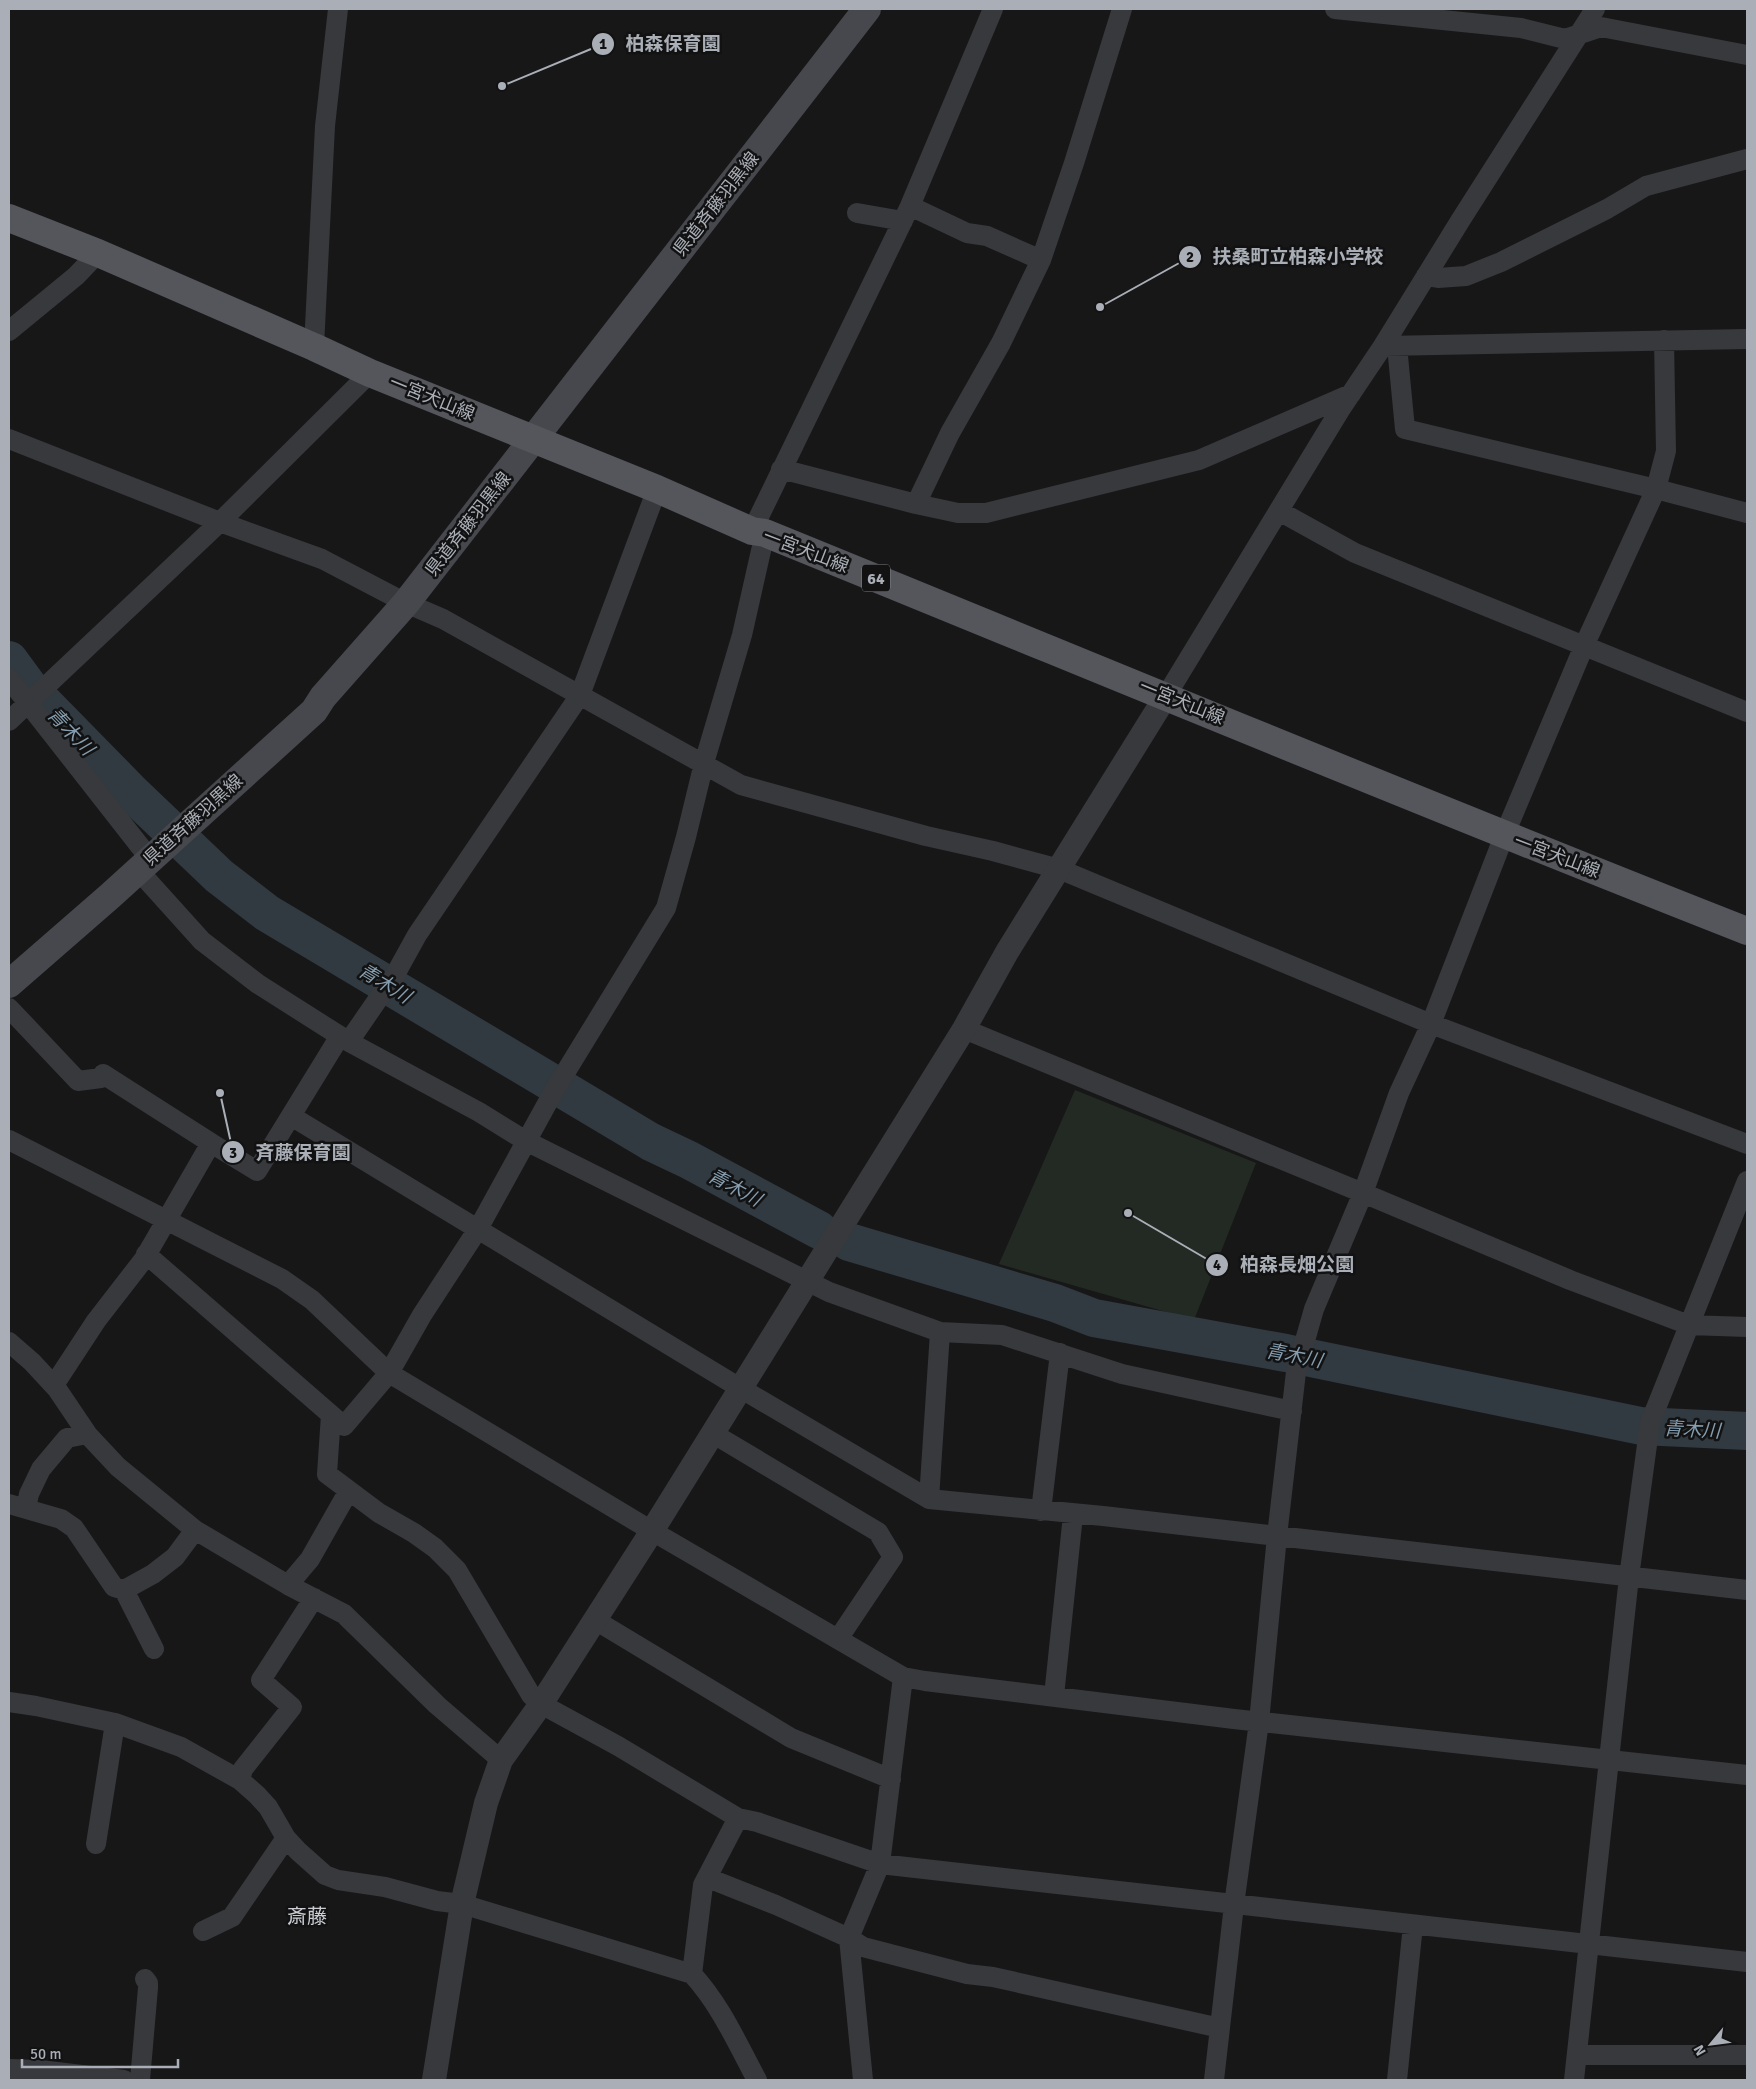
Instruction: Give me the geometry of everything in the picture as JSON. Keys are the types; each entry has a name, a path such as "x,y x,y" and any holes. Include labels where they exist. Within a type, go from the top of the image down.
{"main road":[{"name":"県道斉藤羽黒線","path":"9,984 314,711 323,697 406,603 867,9"},
{"name":"一宮犬山線","path":"9,218 98,253 370,373 1166,696 1504,836 1747,931"}],"street":[{"path":"314,347 325,126 338,9"},
{"path":"146,1254 251,1343 344,1426 389,1373 422,1315 478,1229 554,1091 666,908 704,763 742,635 758,532 781,469 907,213 993,9"},
{"path":"916,504 950,433 1001,343 1041,260 1074,163 1122,9"},
{"path":"1335,9 1521,28 1565,39 1601,27 1747,55"},
{"path":"434,2080 462,1904 486,1803 501,1760 542,1704 652,1531 964,1029 1059,868 1351,394 1390,346 1426,276 1595,9"},
{"path":"1426,276 1438,278 1466,276 1501,262 1598,214 1646,186 1747,159"},
{"path":"857,213 907,213 967,233 987,236 1041,260"},
{"path":"9,331 76,276 98,253"},
{"path":"1390,346 1747,339"},
{"path":"1214,2080 1234,1905 1259,1722 1277,1536 1296,1372 1314,1309 1363,1193 1399,1093 1431,1024 1504,836 1584,646 1656,489 1666,451 1664,340"},
{"path":"1390,346 1405,429 1656,489 1747,513"},
{"path":"9,721 220,522 370,373"},
{"path":"781,469 916,504 958,513 986,513 1198,460 1351,394"},
{"path":"9,439 220,522 322,559 406,603 443,619 742,785 926,836 1059,868 1431,1024 1747,1144"},
{"path":"9,1008 78,1081 101,1078 103,1074 257,1171 290,1116 346,1040 354,1034 396,972 418,935 580,696 657,489"},
{"path":"1279,511 1355,554 1747,712"},
{"path":"9,679 90,781 144,865 202,941 258,984 346,1040 478,1112 526,1142 829,1292 940,1332 1002,1335 1122,1374 1292,1411"},
{"path":"964,1029 1570,1280 1689,1325 1747,1327"},
{"path":"290,1116 740,1388 929,1499 1073,1515 1103,1516 1747,1590"},
{"path":"9,1140 282,1279 312,1300 389,1373 652,1531 903,1677 1259,1722 1747,1775"},
{"path":"54,1385 96,1321 146,1254 211,1142"},
{"path":"1574,2080 1629,1577 1650,1423 1747,1181"},
{"path":"929,1499 940,1332"},
{"path":"9,1342 54,1385 88,1434 118,1467 195,1530 352,1620 437,1705 501,1760"},
{"path":"1041,1511 1060,1353"},
{"path":"331,1415 327,1474 348,1492 435,1548 457,1570 532,1695 542,1704 618,1746 738,1818 757,1822 880,1864 1019,1878 1234,1905 1747,1962"},
{"path":"712,1433 878,1532 893,1557 838,1639"},
{"path":"88,1434 67,1438 41,1469 29,1494 17,1506 61,1518 74,1528 114,1587 124,1590 153,1574 175,1557 195,1530"},
{"path":"288,1585 319,1545 348,1492"},
{"path":"1054,1696 1073,1515"},
{"path":"124,1590 154,1649"},
{"path":"240,1780 242,1769 292,1707 261,1680 314,1598"},
{"path":"595,1620 791,1738 891,1779"},
{"path":"863,2080 849,1938 880,1864 903,1677"},
{"path":"9,1702 115,1723 181,1747 240,1780 257,1795 268,1807 286,1838 325,1875 338,1880 385,1887 437,1901 462,1904 692,1974 702,1984 757,2080"},
{"path":"96,1844 115,1723"},
{"path":"692,1974 700,1903 704,1885 738,1818"},
{"path":"203,1931 232,1917 286,1838"},
{"path":"708,1878 776,1904 849,1938 863,1947 967,1974 993,1977 1220,2028"},
{"path":"1397,2080 1413,1925"},
{"path":"140,2080 148,1988 148,1983 145,1980"},
{"path":"1577,2055 1747,2055"},
{"path":"9,2069 40,2070 124,2080"}],"shaded area":[{"path":"1075,1090 1256,1163 1194,1320 999,1264"}],"waterway":[{"name":"青木川","path":"9,660 31,690 132,793 219,876 267,913 651,1142 689,1160 819,1230"},
{"name":"青木川","path":"849,1242 1055,1303 1094,1318 1286,1353 1641,1426 1747,1431"}],"place":[{"name":"柏森保育園","path":"502,86"},
{"name":"扶桑町立柏森小学校","path":"1100,307"},
{"name":"斉藤保育園","path":"220,1093"},
{"name":"柏森長畑公園","path":"1128,1213"}],"district":[{"name":"斎藤","path":"307,1916"}]}
